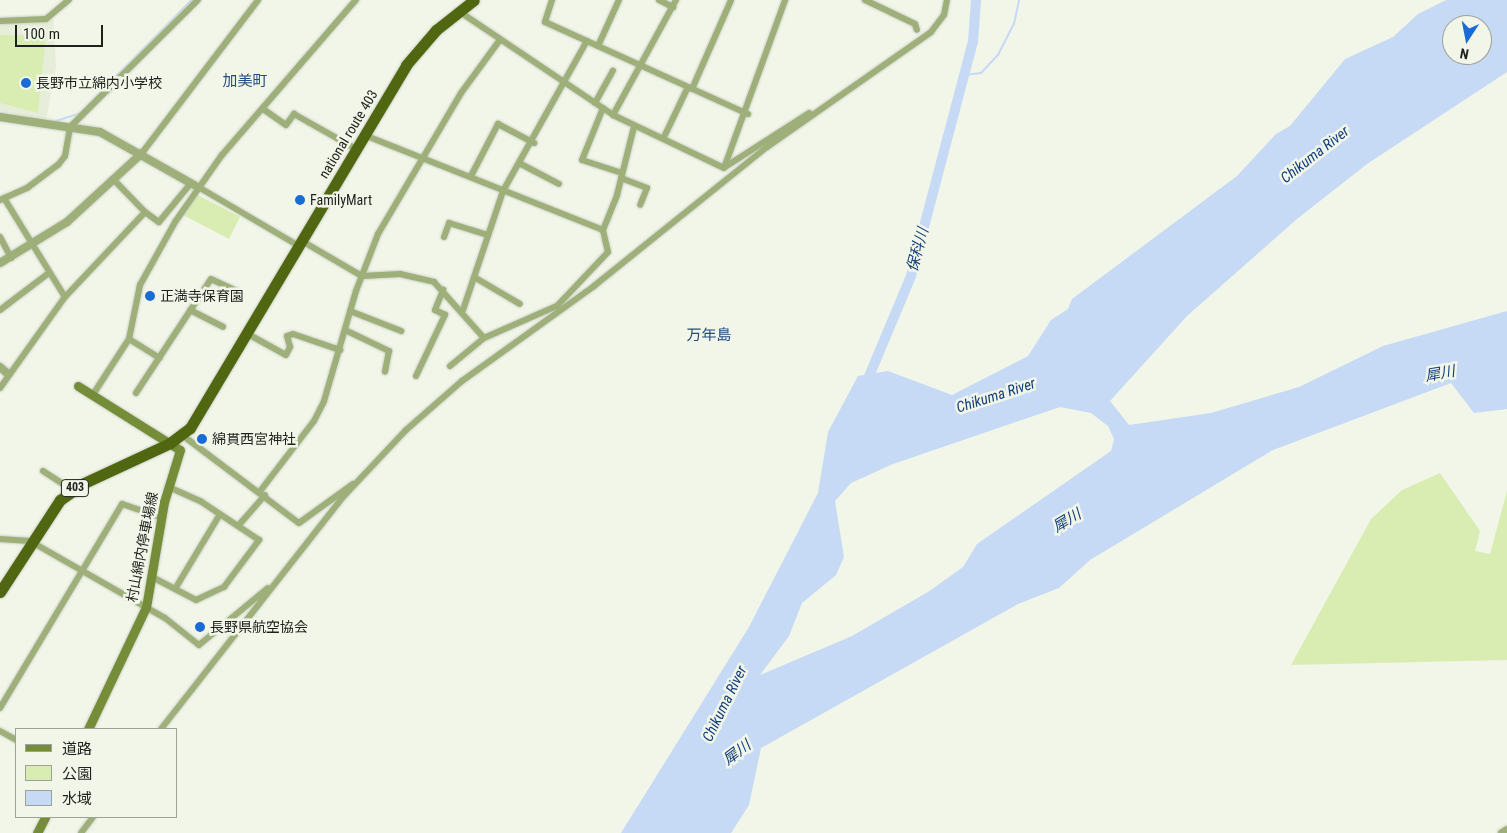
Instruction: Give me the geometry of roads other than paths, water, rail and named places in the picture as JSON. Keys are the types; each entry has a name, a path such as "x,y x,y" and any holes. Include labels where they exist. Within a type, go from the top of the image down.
{"highway":[{"name":"national route 403","path":"188,433 364,135 420,47 466,4"},
{"name":"403","path":"0,592 30,541 72,490 175,447 188,433"}],"main road":[{"path":"78,386 175,447"},
{"name":"村山綿内停車場線","path":"88,728 146,607 160,518 175,447"},
{"path":"37,833 44,818"}],"street":[{"path":"65,297 2,199 58,165 65,156 70,127 198,0"},
{"path":"0,263 32,247 115,181 142,153 258,0"},
{"path":"115,181 146,212 159,222 263,109 356,0"},
{"path":"552,0 545,22 748,114"},
{"path":"598,46 618,0"},
{"path":"613,115 643,66 674,3 659,0"},
{"path":"664,137 690,88 731,0"},
{"path":"724,168 748,114 785,0"},
{"path":"865,0 914,24 916,30"},
{"path":"162,728 354,485 462,381 812,114 931,32 944,15 947,0"},
{"path":"0,21 46,19 65,2"},
{"path":"466,4 499,41 562,84 634,127 664,137 724,168"},
{"path":"238,526 314,422 340,350 350,311 378,234 461,93 499,41"},
{"path":"463,310 504,191 519,163 534,143 562,84 587,41"},
{"path":"594,103 613,71"},
{"path":"603,108 582,160 647,188 640,205"},
{"path":"263,109 286,125 294,114 356,149"},
{"path":"724,168 796,119 812,114"},
{"path":"0,117 100,132 142,153 194,185 362,276 416,276 442,290 463,310 484,338"},
{"path":"471,176 498,124 534,143"},
{"path":"450,366 484,338 558,308 608,252 602,230 621,176 634,127"},
{"path":"364,135 421,160 471,176 602,230"},
{"path":"519,163 559,184"},
{"path":"92,396 129,339 140,285 150,262 194,185"},
{"path":"0,388 8,374 65,297 146,212"},
{"path":"444,237 449,223 488,235"},
{"path":"0,237 11,258"},
{"path":"0,310 49,273"},
{"path":"474,277 520,304"},
{"path":"136,393 211,279 239,292"},
{"path":"416,376 445,315 434,310 442,290"},
{"path":"190,310 223,327"},
{"path":"350,311 401,332"},
{"path":"345,330 389,351 385,372"},
{"path":"248,334 286,355 290,347 287,336 293,334 340,350"},
{"path":"129,339 159,358"},
{"path":"0,367 8,374"},
{"path":"188,433 299,523 354,485"},
{"path":"43,471 72,490"},
{"path":"152,577 196,600 224,587 259,540 220,514 168,487"},
{"path":"0,708 122,504 160,518"},
{"path":"175,589 220,514"},
{"path":"0,539 30,541 146,607 199,645 278,580"},
{"path":"0,731 15,739"},
{"path":"82,833 93,818"},
{"path":"1502,833 1507,830"}],"water":[{"path":"1446,0 1507,0 1507,72 1367,164 1297,219 1187,316 1110,401 1129,425 1211,413 1299,387 1383,346 1507,311 1507,409 1474,413 1451,383 1273,450 1090,560 1059,588 1018,604 761,748 749,805 731,833 621,833 749,627 818,493 828,432 858,376 888,371 952,395 1028,356 1051,320 1068,309 1072,299 1237,176 1276,134 1290,126 1345,59 1393,37 1418,14","holes":["1060,407 1091,413 1108,426 1114,439 1111,451 977,544 963,567 928,592 852,636 760,675 789,636 802,603 836,575 844,557 835,501 851,483 893,464"]}],"waterway":[{"path":"53,122 80,113 192,0"},
{"name":"保科川","path":"865,386 911,276 973,42 976,0"},
{"path":"964,75 981,73 998,55 1014,24 1019,0"},
{"path":"0,113 7,114"}],"place":[{"name":"長野市立綿内小学校","path":"26,83"},
{"name":"FamilyMart","path":"300,200"},
{"name":"正満寺保育園","path":"150,296"},
{"name":"綿貫西宮神社","path":"202,439"},
{"name":"長野県航空協会","path":"200,627"}],"district":[{"name":"加美町","path":"245,82"},
{"name":"万年島","path":"709,336"}],"water label":[{"name":"Chikuma River","path":"1315,155"},
{"name":"犀川","path":"1440,374"},
{"name":"Chikuma River","path":"996,396"},
{"name":"犀川","path":"1067,521"},
{"name":"Chikuma River","path":"725,704"},
{"name":"犀川","path":"737,753"}]}
